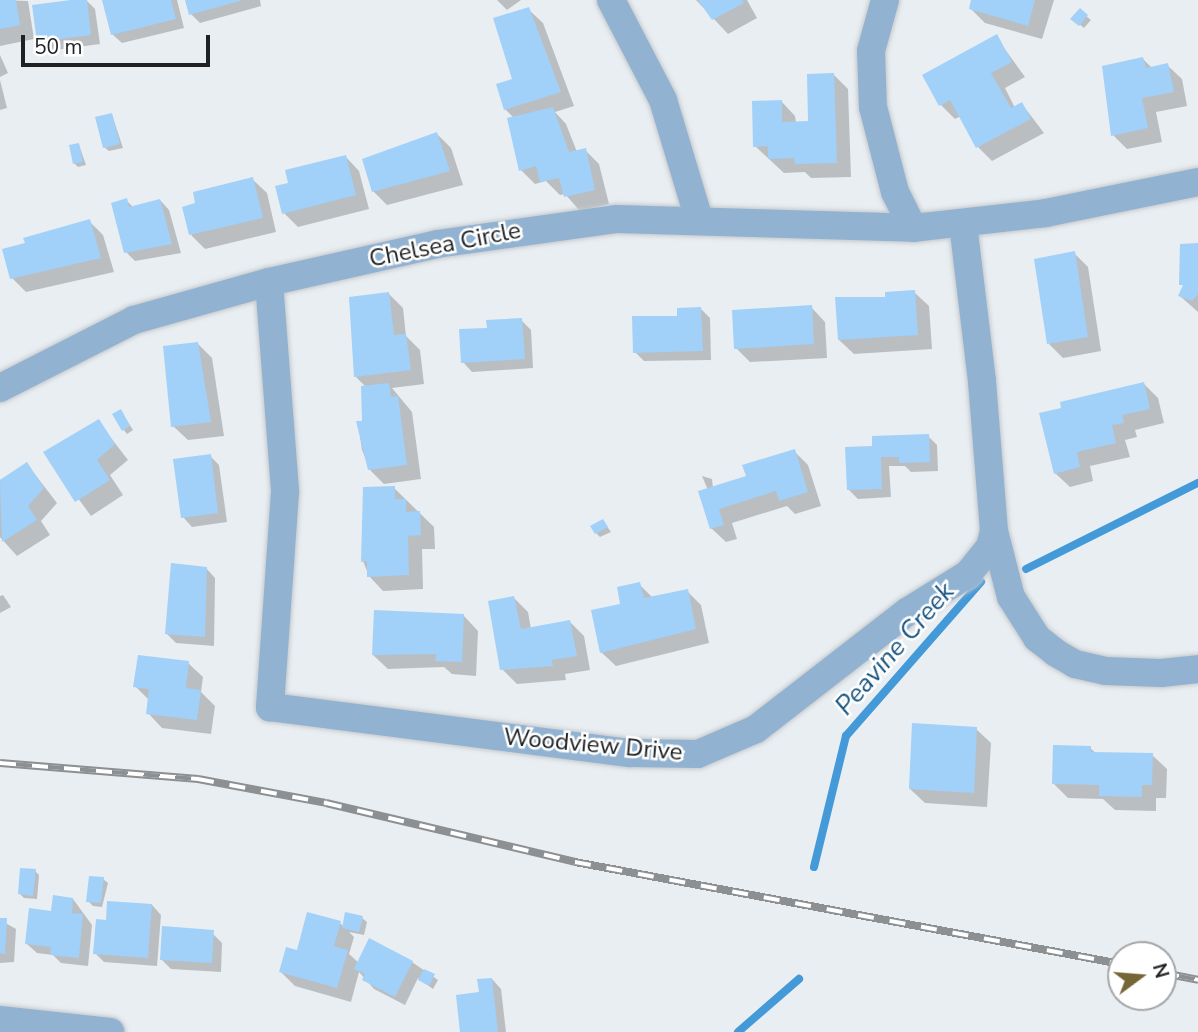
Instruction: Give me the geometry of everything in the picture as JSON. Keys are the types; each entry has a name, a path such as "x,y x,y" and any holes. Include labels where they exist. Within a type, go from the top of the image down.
{"street":[{"path":"611,0 663,100 699,219"},
{"path":"885,0 871,51 873,107 895,192 913,228"},
{"name":"Chelsea Circle","path":"0,388 134,320 269,282 514,231 617,219 699,219 913,228 963,224 1198,183"},
{"name":"Woodview Drive","path":"269,282 285,492 270,706 631,753 698,754 756,729 907,612 968,574 983,561 994,531 963,224"},
{"path":"994,531 1011,597 1037,638 1056,653 1075,664 1105,671 1161,673 1198,669"},
{"path":"0,1020 110,1032"}],"building":[{"path":"0,0 16,0 20,25 0,29"},
{"path":"87,0 91,35 37,42 32,5"},
{"path":"102,0 171,0 176,19 111,35"},
{"path":"185,0 240,0 240,1 189,15"},
{"path":"698,0 742,0 744,3 712,20"},
{"path":"971,0 1035,0 1028,26 969,9"},
{"path":"529,7 561,92 504,110 496,84 512,79 493,18"},
{"path":"1080,8 1088,15 1079,26 1070,19"},
{"path":"997,34 1012,62 991,73 1011,108 1022,102 1031,119 976,148 950,100 939,106 922,75"},
{"path":"1143,57 1146,68 1168,63 1174,92 1142,98 1148,128 1111,136 1102,66"},
{"path":"834,73 837,163 795,164 794,158 768,159 768,146 753,147 752,101 782,100 782,122 808,121 807,74"},
{"path":"553,107 569,152 586,148 595,190 564,197 559,178 540,182 536,166 519,171 507,118"},
{"path":"112,113 120,144 103,148 95,117"},
{"path":"437,132 450,171 372,192 362,159"},
{"path":"79,143 83,162 73,164 69,145"},
{"path":"346,155 356,195 282,214 275,186 288,183 285,170"},
{"path":"253,177 263,218 189,235 182,207 195,203 193,192"},
{"path":"127,198 129,207 160,199 172,244 124,253 111,203"},
{"path":"90,219 101,258 10,279 2,249 25,243 23,238"},
{"path":"1198,243 1198,294 1192,301 1178,296 1183,285 1179,285 1180,244"},
{"path":"1075,251 1088,337 1047,344 1034,259"},
{"path":"915,290 918,335 838,340 835,297 885,297 885,292"},
{"path":"389,292 394,335 406,334 411,370 354,377 349,297"},
{"path":"812,305 814,344 734,349 732,310"},
{"path":"701,307 703,351 633,353 632,316 677,316 677,308"},
{"path":"522,318 525,359 461,363 459,329 487,328 486,320"},
{"path":"198,342 211,422 171,427 163,346"},
{"path":"1144,382 1150,409 1122,415 1124,423 1112,425 1116,443 1077,452 1080,467 1054,474 1039,413 1061,408 1060,402"},
{"path":"389,383 391,397 398,396 407,465 368,470 356,421 362,421 361,386"},
{"path":"121,409 130,426 122,431 112,414"},
{"path":"99,419 115,444 97,460 110,480 75,502 43,452"},
{"path":"929,434 930,462 899,463 899,457 881,457 882,489 847,490 845,447 872,446 872,436"},
{"path":"795,449 808,492 779,501 776,491 719,509 724,525 710,529 698,491 746,476 742,465"},
{"path":"211,454 218,513 181,518 173,459"},
{"path":"27,462 44,488 28,506 37,520 2,542 0,480"},
{"path":"395,486 395,499 406,499 406,512 420,511 421,535 408,536 409,575 367,577 367,561 361,562 363,487"},
{"path":"603,519 608,527 595,534 590,526"},
{"path":"171,563 207,567 205,637 165,634"},
{"path":"640,582 644,598 688,589 696,629 600,653 591,610 620,604 617,587"},
{"path":"514,596 521,629 570,620 577,656 552,660 553,666 500,670 488,601"},
{"path":"374,610 464,614 462,662 435,661 436,654 372,655"},
{"path":"138,655 189,661 186,688 201,690 197,720 146,714 149,689 133,687"},
{"path":"912,723 977,727 974,793 909,789"},
{"path":"1053,745 1091,746 1091,752 1153,753 1152,785 1142,785 1142,797 1099,796 1099,785 1052,784"},
{"path":"20,868 36,869 33,896 18,894"},
{"path":"89,876 104,877 101,903 86,902"},
{"path":"53,895 73,898 72,913 83,914 79,958 50,955 51,947 25,944 29,908 51,911"},
{"path":"107,901 152,904 148,958 93,954 96,919 106,920"},
{"path":"307,912 341,921 334,946 348,950 337,988 279,972 286,947 297,950"},
{"path":"345,912 363,916 359,932 342,928"},
{"path":"0,918 7,918 5,954 0,953"},
{"path":"162,926 214,930 212,963 160,960"},
{"path":"369,938 413,961 395,997 362,980 365,974 354,969"},
{"path":"424,969 435,974 429,986 418,980"},
{"path":"492,978 498,1032 460,1032 456,995 479,992 477,979"}],"waterway":[{"name":"Peavine Creek","path":"1026,569 1198,483"},
{"name":"Peavine Creek","path":"814,867 846,736 981,582"},
{"name":"Peavine Creek","path":"738,1032 799,979"}],"railway":[{"path":"0,763 198,779 326,803 575,862 1107,961"},
{"path":"1177,976 1198,980"}]}
